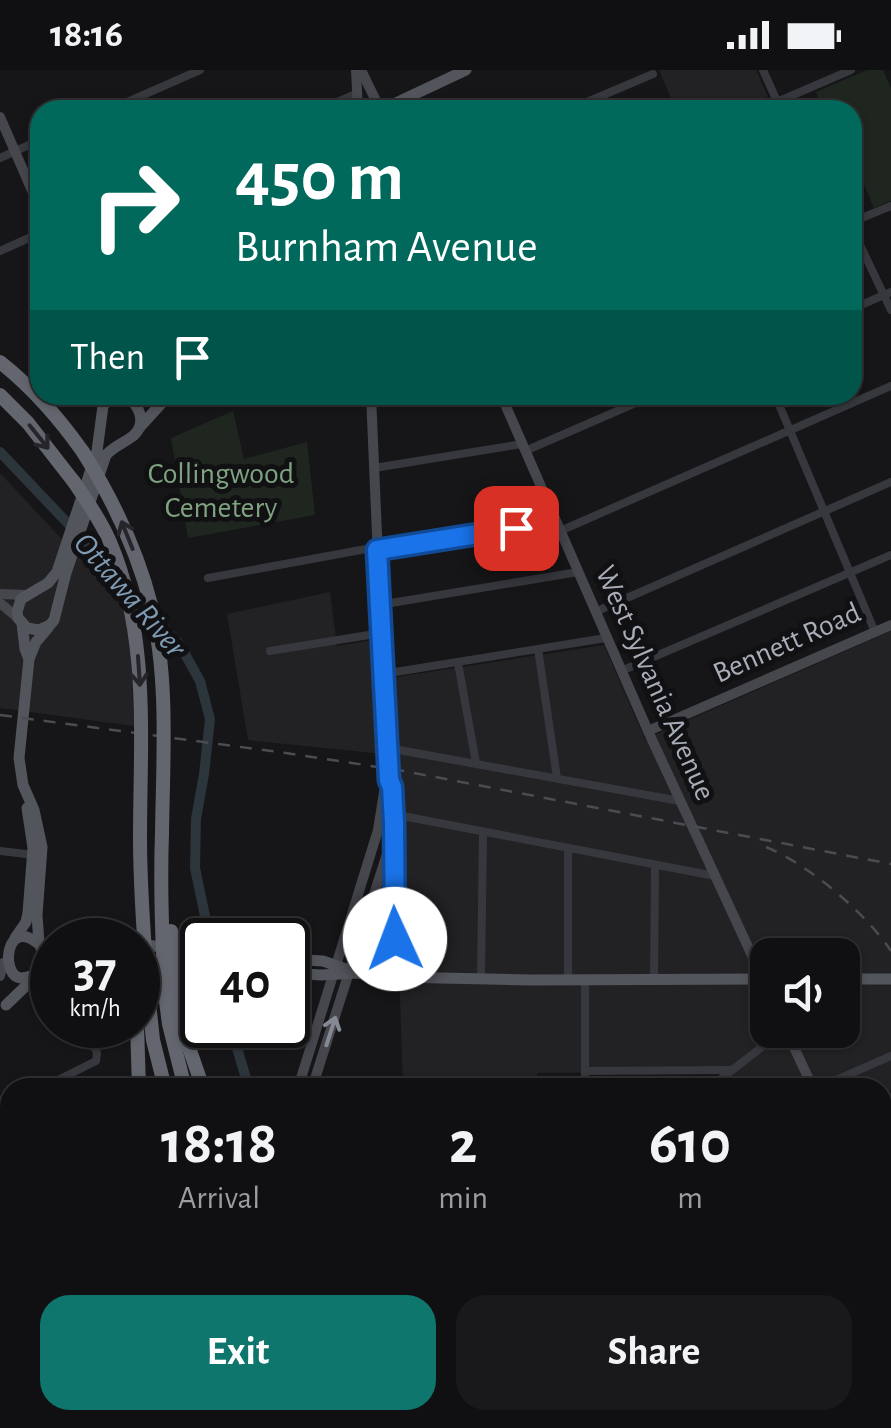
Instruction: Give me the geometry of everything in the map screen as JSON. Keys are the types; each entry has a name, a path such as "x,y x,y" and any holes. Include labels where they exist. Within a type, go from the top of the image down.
{"highway":[{"path":"0,362 30,388"},
{"path":"0,394 28,422 74,482 110,543 126,593 141,695 140,918"},
{"path":"46,405 83,452 119,515 152,607 162,694 171,994 168,1024 182,1078"},
{"path":"141,883 153,1040 162,1078"},
{"path":"171,994 199,1078"},
{"path":"138,1048 139,1078"}],"main road":[{"path":"358,70 358,100"},
{"path":"358,70 376,100"},
{"path":"398,100 460,71"},
{"path":"358,93 373,94"},
{"path":"358,93 366,100"},
{"path":"0,118 30,186"},
{"path":"103,405 104,427 119,439 133,434 140,418 135,405"},
{"path":"79,522 99,440 103,405"},
{"path":"37,918 38,822 28,798 20,758 28,660 18,605 28,593 48,584 55,576 94,493 106,455 133,434 160,405"},
{"path":"301,1078 355,904 388,813 392,787 379,605 371,405"},
{"name":"West Sylvania Avenue","path":"505,405 648,732 750,950"},
{"path":"28,660 53,619 70,545"},
{"path":"0,594 38,591 49,596 54,601 53,619 39,630 26,628 0,603"},
{"name":"Bennett Road","path":"648,732 891,625"},
{"path":"388,813 394,832 387,879 394,919 396,977"},
{"path":"24,978 2,964 4,948 27,917 37,855"},
{"path":"366,872 387,879"},
{"path":"315,1078 369,914 387,879"},
{"path":"355,904 369,914 394,919"},
{"path":"310,960 323,961 335,970"},
{"path":"310,971 396,977 750,983"},
{"path":"3,1008 24,978 30,976"},
{"path":"860,979 891,979"},
{"path":"3,1008 30,982"},
{"path":"795,1048 811,1078"}],"street":[{"path":"132,100 200,70"},
{"path":"763,70 776,100"},
{"path":"791,100 850,70"},
{"path":"592,100 653,74"},
{"path":"342,100 358,93"},
{"path":"0,158 30,145"},
{"path":"862,220 891,206"},
{"path":"0,251 30,238"},
{"path":"862,244 888,293 891,310"},
{"path":"862,304 888,293"},
{"path":"862,399 891,386"},
{"path":"374,468 524,448 629,405"},
{"path":"779,405 874,632"},
{"path":"208,578 377,548 558,526 847,405"},
{"path":"595,612 891,482"},
{"path":"621,671 891,555"},
{"path":"379,605 578,572"},
{"path":"270,651 381,633"},
{"path":"383,674 606,638"},
{"path":"538,650 558,778"},
{"path":"458,663 476,763"},
{"path":"388,748 680,801"},
{"path":"388,813 714,876"},
{"path":"482,832 482,979"},
{"path":"568,848 568,980"},
{"path":"0,851 37,855"},
{"path":"654,980 655,864"},
{"path":"585,980 585,1078"},
{"path":"67,1078 96,1061 95,1048"},
{"path":"721,1078 761,1048"},
{"path":"839,1078 891,1056"},
{"path":"585,1071 731,1070"}],"shaded area":[{"path":"659,70 756,70 768,97 761,100 672,100"},
{"path":"0,473 129,611 134,726 0,708"},
{"path":"330,592 337,646 374,640 377,680 604,645 645,739 891,631 891,1078 721,1078 729,1072 403,1078 392,755 248,740 227,614"}],"green space":[{"path":"867,70 883,70 891,88 891,201 874,208 862,181 862,100 819,100 816,92"},
{"name":"Collingwood Cemetery","path":"233,411 244,459 307,442 315,515 188,538 171,438"}],"waterway":[{"name":"Ottawa River","path":"0,452 180,645 200,681 210,719 196,819 195,868 205,918"},
{"name":"Ottawa River","path":"237,1048 246,1078"}],"railway":[{"path":"0,715 404,771 891,864"},
{"path":"766,847 800,865 835,891 891,951"}],"route":[{"path":"395,939 394,823 377,550 516,528"}]}
